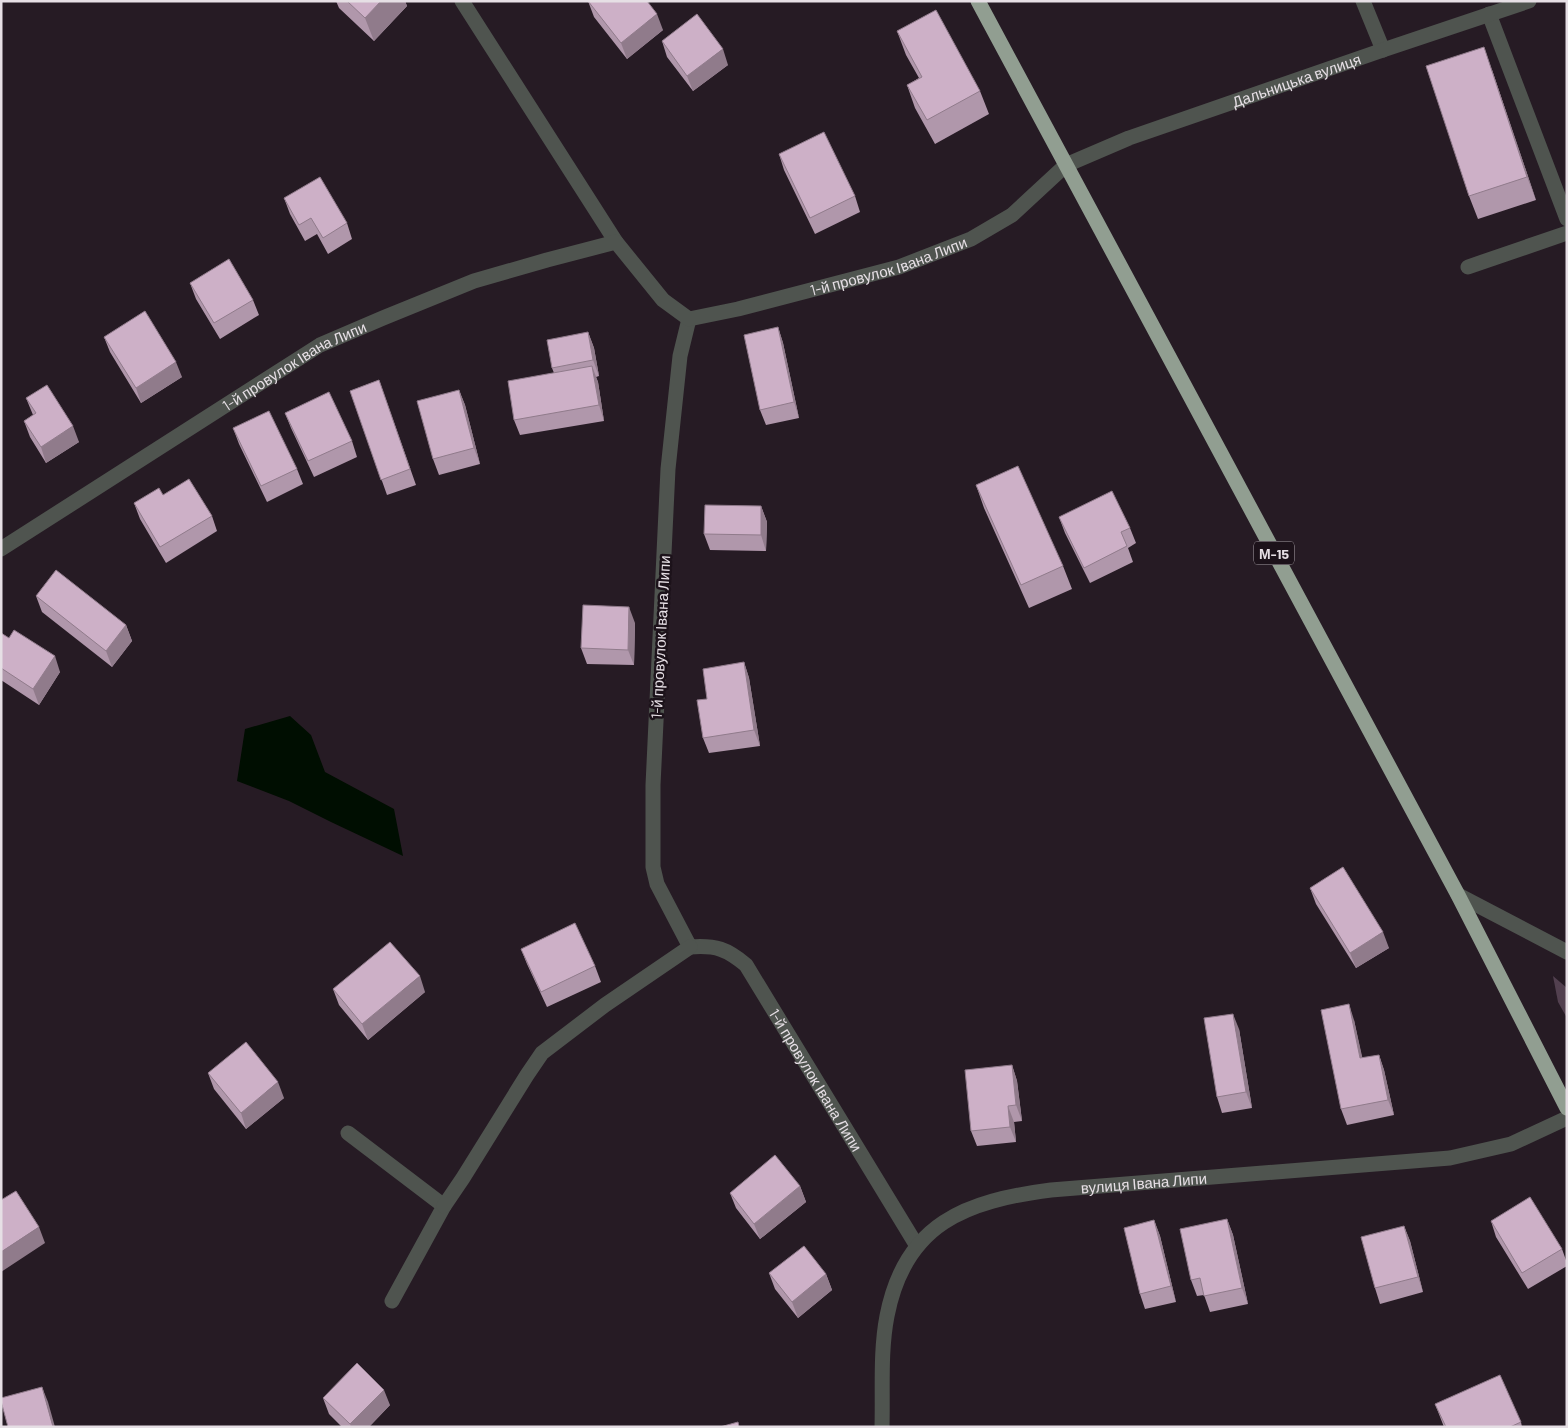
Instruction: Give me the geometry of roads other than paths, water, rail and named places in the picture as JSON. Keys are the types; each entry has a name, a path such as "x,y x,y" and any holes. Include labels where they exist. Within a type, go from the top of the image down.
{"highway":[{"name":"М-15","path":"978,1 1458,895 1567,1108"}],"street":[{"path":"462,1 616,242 663,300 689,319"},
{"path":"1363,1 1383,50"},
{"name":"Дальницька вулиця","path":"1066,165 1129,138 1529,1"},
{"path":"1489,14 1567,219"},
{"name":"1-й провулок Івана Липи","path":"918,1246 746,965 735,955 725,950 714,947 690,947 657,884 653,867 653,785 668,469 680,356 689,319 738,309 899,267 971,239 1012,215 1066,165"},
{"path":"1468,267 1567,233"},
{"name":"1-й провулок Івана Липи","path":"1,549 320,345 474,281 616,242"},
{"path":"1458,895 1567,952"},
{"path":"392,1300 444,1206 526,1075 542,1053 605,1004 690,947"},
{"name":"вулиця Івана Липи","path":"882,1427 883,1353 887,1317 893,1291 903,1268 918,1246 935,1227 958,1213 1014,1194 1450,1158 1512,1144 1567,1118"},
{"path":"348,1133 444,1206"}]}
